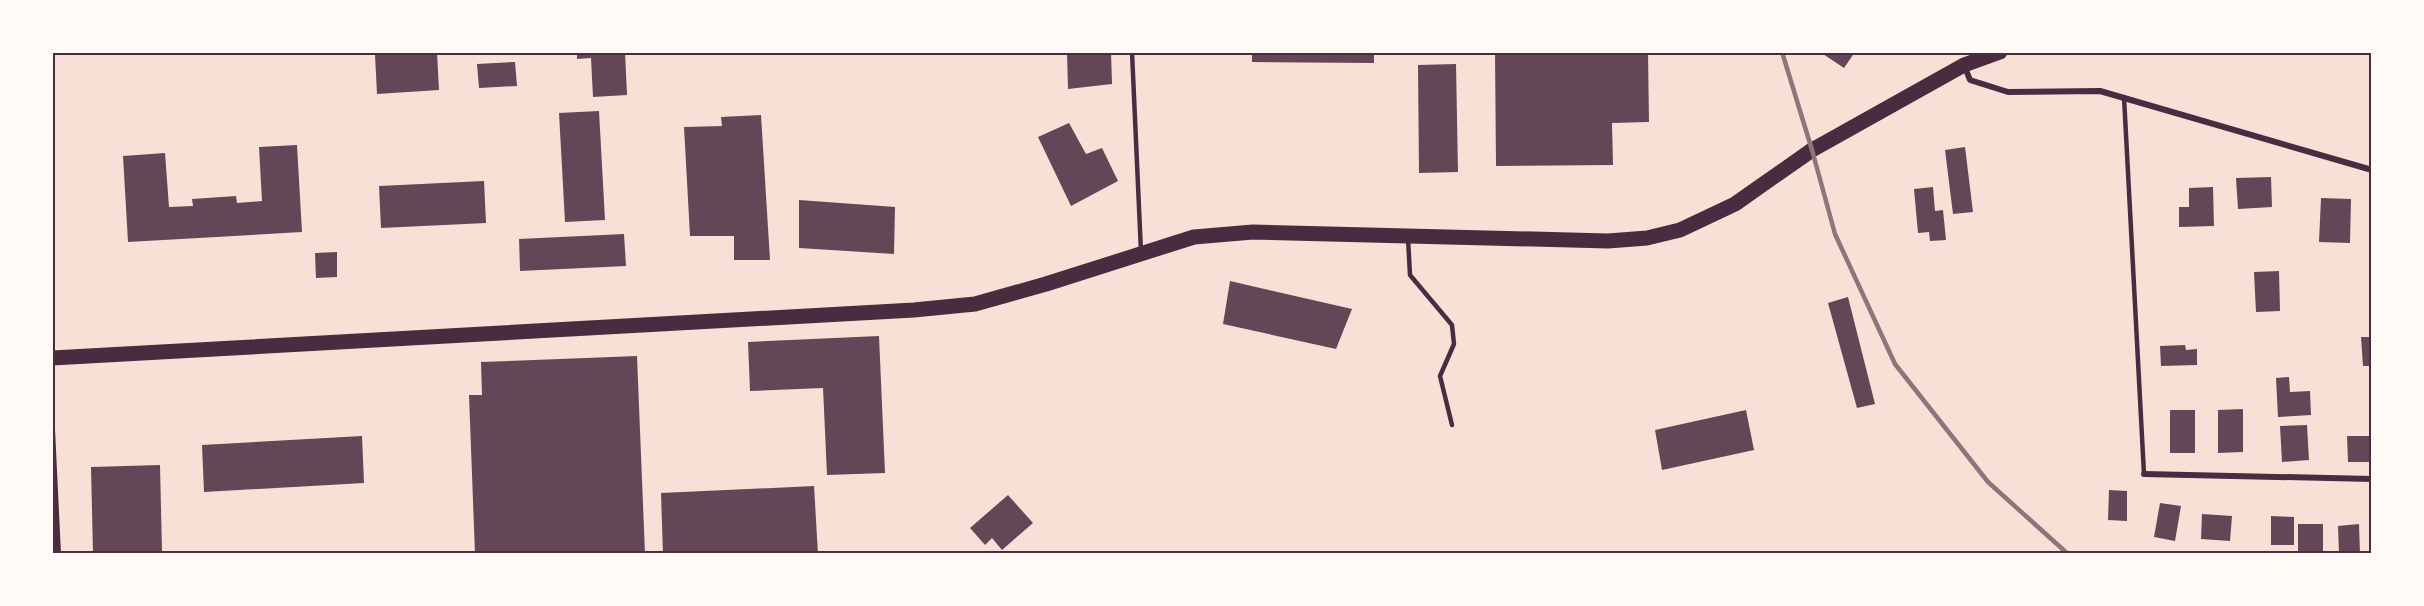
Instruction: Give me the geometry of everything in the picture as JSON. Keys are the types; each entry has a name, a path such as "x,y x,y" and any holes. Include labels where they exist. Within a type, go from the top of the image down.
{"main road":[{"path":"52,358 914,310 975,304 1142,255 1194,237 1253,232 1608,241 1647,238 1680,230 1735,204 1812,150 1965,65 2000,52"}],"street":[{"path":"1965,65 1970,80 2008,92 2100,91 2372,170"},
{"path":"52,429 58,554"},
{"path":"2144,474 2372,479"}],"lane":[{"path":"1132,52 1142,255"},
{"path":"2124,97 2144,474"},
{"path":"1408,236 1410,276 1452,326 1454,344 1440,376 1452,425"}],"building":[{"path":"437,52 439,90 377,94 375,55"},
{"path":"577,52 625,52 627,95 593,97 591,58 577,59"},
{"path":"1067,52 1111,52 1112,84 1068,89"},
{"path":"1252,52 1374,52 1374,63 1252,62"},
{"path":"1495,52 1648,52 1649,122 1612,123 1613,165 1496,166"},
{"path":"1820,52 1855,52 1844,68"},
{"path":"515,62 517,86 479,88 477,64"},
{"path":"1456,64 1458,172 1419,173 1418,65"},
{"path":"599,111 605,220 565,222 559,113"},
{"path":"761,115 770,260 734,260 734,236 690,236 684,127 722,126 721,117"},
{"path":"1069,123 1086,154 1102,148 1118,181 1071,206 1038,137"},
{"path":"297,145 302,232 128,242 123,156 165,153 169,207 193,206 192,199 236,196 237,203 262,201 259,147"},
{"path":"1965,147 1973,212 1953,214 1945,150"},
{"path":"2271,177 2272,207 2238,209 2236,178"},
{"path":"484,181 486,223 381,228 379,186"},
{"path":"1933,187 1935,211 1943,210 1946,240 1930,241 1929,232 1918,233 1914,189"},
{"path":"2213,187 2214,226 2179,227 2179,207 2189,207 2189,188"},
{"path":"2321,198 2351,199 2350,243 2319,242"},
{"path":"799,200 895,207 894,254 799,248"},
{"path":"624,234 626,266 520,271 519,239"},
{"path":"337,252 337,277 316,278 315,253"},
{"path":"2279,271 2280,311 2256,312 2254,272"},
{"path":"1230,281 1352,309 1336,349 1223,324"},
{"path":"1848,297 1875,404 1857,408 1828,303"},
{"path":"879,336 885,473 827,475 823,388 750,391 748,342"},
{"path":"2361,337 2372,337 2372,366 2363,366"},
{"path":"2185,345 2186,350 2197,349 2197,365 2161,366 2160,346"},
{"path":"637,356 645,554 475,554 469,395 482,395 481,362"},
{"path":"2289,377 2290,392 2310,391 2311,415 2278,417 2276,378"},
{"path":"2243,409 2243,452 2218,453 2218,410"},
{"path":"1746,410 1754,450 1662,470 1655,430"},
{"path":"2170,410 2195,410 2195,453 2170,453"},
{"path":"2307,425 2309,460 2282,462 2280,426"},
{"path":"362,436 364,483 204,492 202,445"},
{"path":"2347,436 2372,436 2372,462 2348,462"},
{"path":"160,465 162,551 93,553 91,467"},
{"path":"814,486 818,554 663,554 661,493"},
{"path":"2109,490 2127,491 2127,521 2108,520"},
{"path":"1008,495 1033,523 1002,550 992,538 985,545 970,528"},
{"path":"2160,503 2181,506 2175,541 2154,537"},
{"path":"2202,514 2232,516 2230,541 2201,539"},
{"path":"2271,516 2294,517 2294,545 2271,545"},
{"path":"2298,524 2323,524 2323,554 2298,554"},
{"path":"2359,524 2360,554 2339,554 2338,526"}],"railway":[{"path":"1782,52 1835,234 1895,364 1988,482 2068,554"}]}
